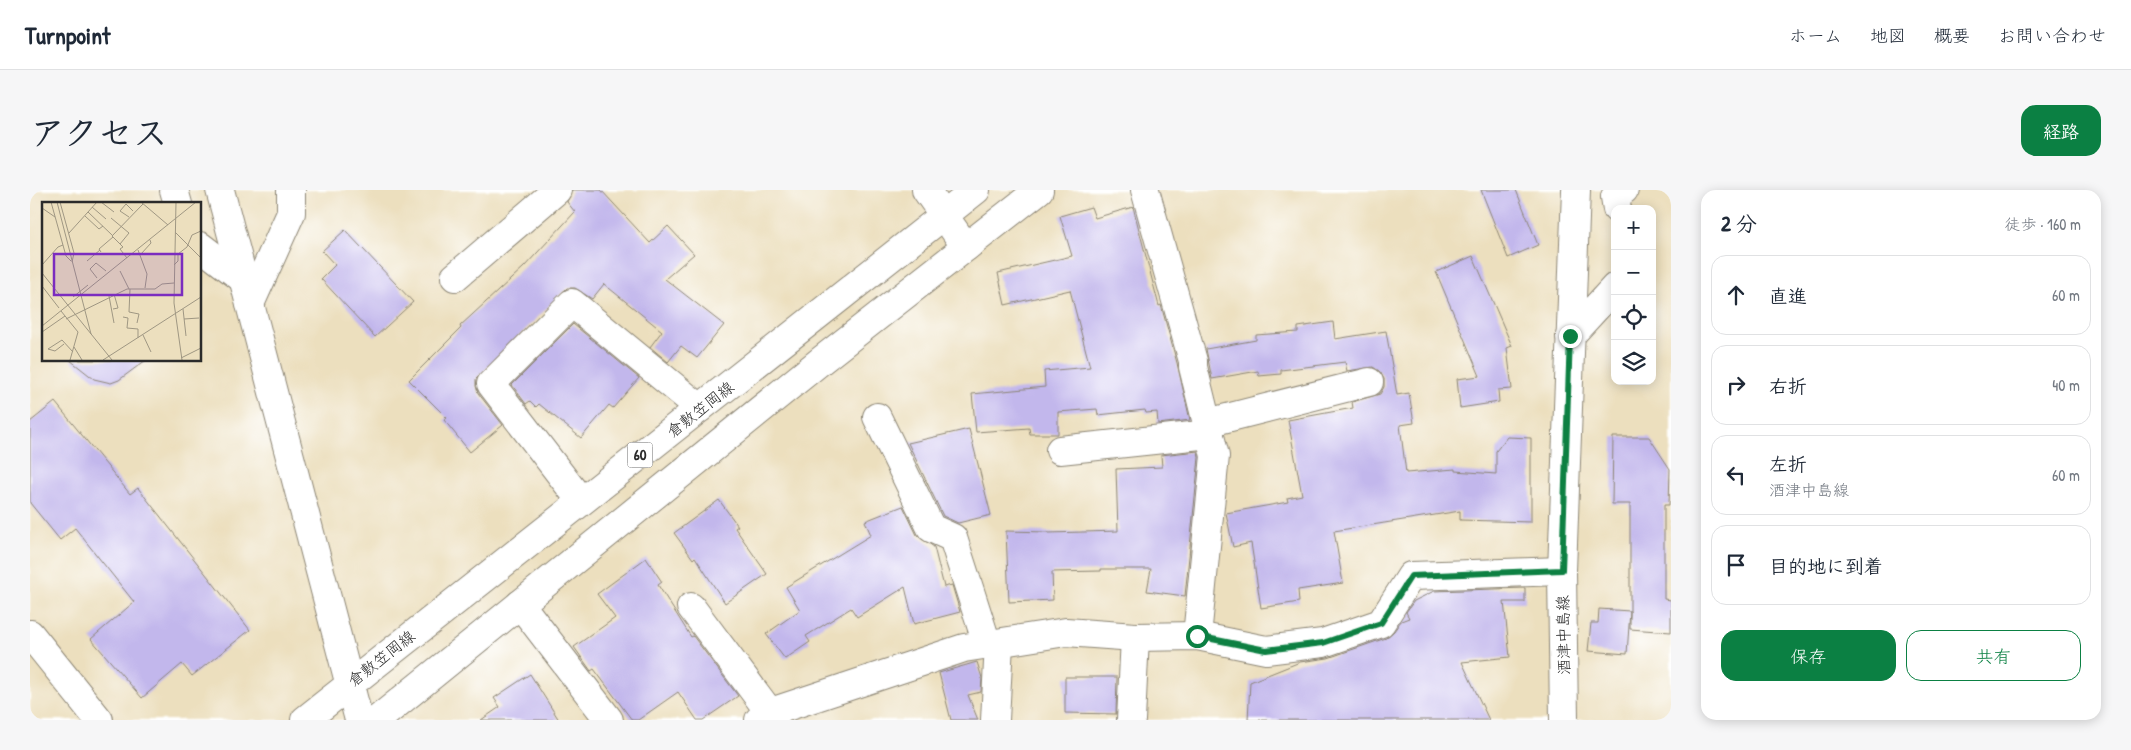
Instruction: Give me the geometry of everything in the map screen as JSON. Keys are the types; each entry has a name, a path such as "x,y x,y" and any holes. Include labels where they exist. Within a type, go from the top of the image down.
{"street":[{"path":"220,190 350,683 358,720"},
{"path":"246,292 291,213 291,190"},
{"path":"455,277 557,190"},
{"path":"926,190 966,247"},
{"name":"倉敷笠岡線","path":"305,720 976,190"},
{"name":"60","path":"376,720 823,359 1039,190"},
{"path":"1145,190 1193,361 1216,456 1197,636"},
{"name":"酒津中島線","path":"1564,720 1562,570 1576,190"},
{"path":"1616,205 1615,196 1624,190"},
{"path":"201,247 246,292"},
{"path":"1570,336 1611,290"},
{"path":"581,501 491,384 572,302 700,408"},
{"path":"1060,450 1208,429 1369,382"},
{"path":"877,417 931,528 953,538 993,643 994,720"},
{"path":"691,607 765,717 805,711 964,648 1066,632 1135,637 1197,636 1266,650 1323,643 1381,623 1411,576 1562,570"},
{"path":"520,604 609,720"},
{"path":"30,634 99,720"},
{"path":"1131,720 1135,637"}],"building":[{"path":"572,190 601,190 650,243 668,226 694,254 665,279 724,325 697,358 681,346 668,362 650,347 662,331 604,284 592,299 575,288 567,288 476,379 478,393 503,425 470,452 444,420 447,418 409,380 461,328 460,326 524,267 575,212 567,202"},
{"path":"1481,190 1516,190 1538,245 1508,258"},
{"path":"1091,207 1095,218 1133,207 1159,306 1161,305 1177,363 1190,420 1158,424 1157,412 1146,413 1145,410 1098,415 1097,409 1058,412 1058,434 1030,434 1029,428 976,432 972,394 1045,387 1044,371 1090,367 1070,290 1005,305 998,273 1072,256 1060,216"},
{"path":"345,230 413,302 375,337 321,279 335,265 322,251"},
{"path":"1473,256 1512,346 1507,348 1512,389 1498,390 1499,402 1460,408 1457,379 1480,376 1436,272"},
{"path":"1333,322 1335,339 1386,331 1397,395 1409,393 1414,423 1400,425 1406,473 1455,469 1455,471 1496,474 1496,451 1507,437 1531,438 1531,522 1460,520 1460,511 1334,531 1343,583 1298,590 1299,602 1261,608 1251,543 1233,547 1226,513 1288,502 1287,498 1302,495 1288,420 1353,408 1352,402 1380,394 1384,387 1384,379 1380,372 1373,367 1347,371 1345,362 1281,370 1281,374 1259,376 1258,371 1212,379 1206,349 1256,340 1256,335 1298,332 1298,327"},
{"path":"573,324 639,378 613,408 609,405 581,438 539,404 536,407 530,401 526,404 512,385"},
{"path":"71,361 145,361 119,380 111,383 94,379"},
{"path":"55,402 130,494 138,488 250,630 192,676 182,664 142,698 91,639 134,602 75,528 60,540 30,503 30,422"},
{"path":"969,429 991,515 958,523 943,516 908,443"},
{"path":"1613,437 1649,437 1670,469 1669,505 1664,505 1664,599 1671,600 1671,632 1630,629 1630,504 1612,504"},
{"path":"1198,451 1199,457 1185,596 1147,591 1151,569 1101,569 1101,571 1052,572 1053,600 1009,602 1006,531 1048,533 1118,531 1116,469 1162,467 1161,455"},
{"path":"719,500 738,526 735,528 767,574 725,603 695,557 693,559 674,533"},
{"path":"903,506 917,535 934,547 944,587 952,585 960,612 914,624 905,587 857,617 851,608 806,636 810,642 785,659 766,634 800,610 786,587 871,535 865,521"},
{"path":"646,558 662,582 658,585 691,637 693,636 738,696 703,720 697,720 678,692 638,720 632,720 594,669 591,671 574,647 615,618 597,594"},
{"path":"1525,588 1525,602 1504,602 1510,657 1462,662 1489,720 1248,720 1250,682 1300,662 1328,658 1386,638 1401,621 1409,618 1406,612 1414,601 1434,591"},
{"path":"1599,609 1630,611 1627,654 1588,651 1591,623 1598,623"},
{"path":"977,662 982,678 981,692 968,695 978,720 951,720 939,673"},
{"path":"530,674 559,720 481,720 500,707 494,698"},
{"path":"1065,677 1117,677 1116,714 1065,713"}],"route":[{"path":"1197,636 1266,650 1323,643 1381,623 1411,576 1562,570 1570,336"}]}
